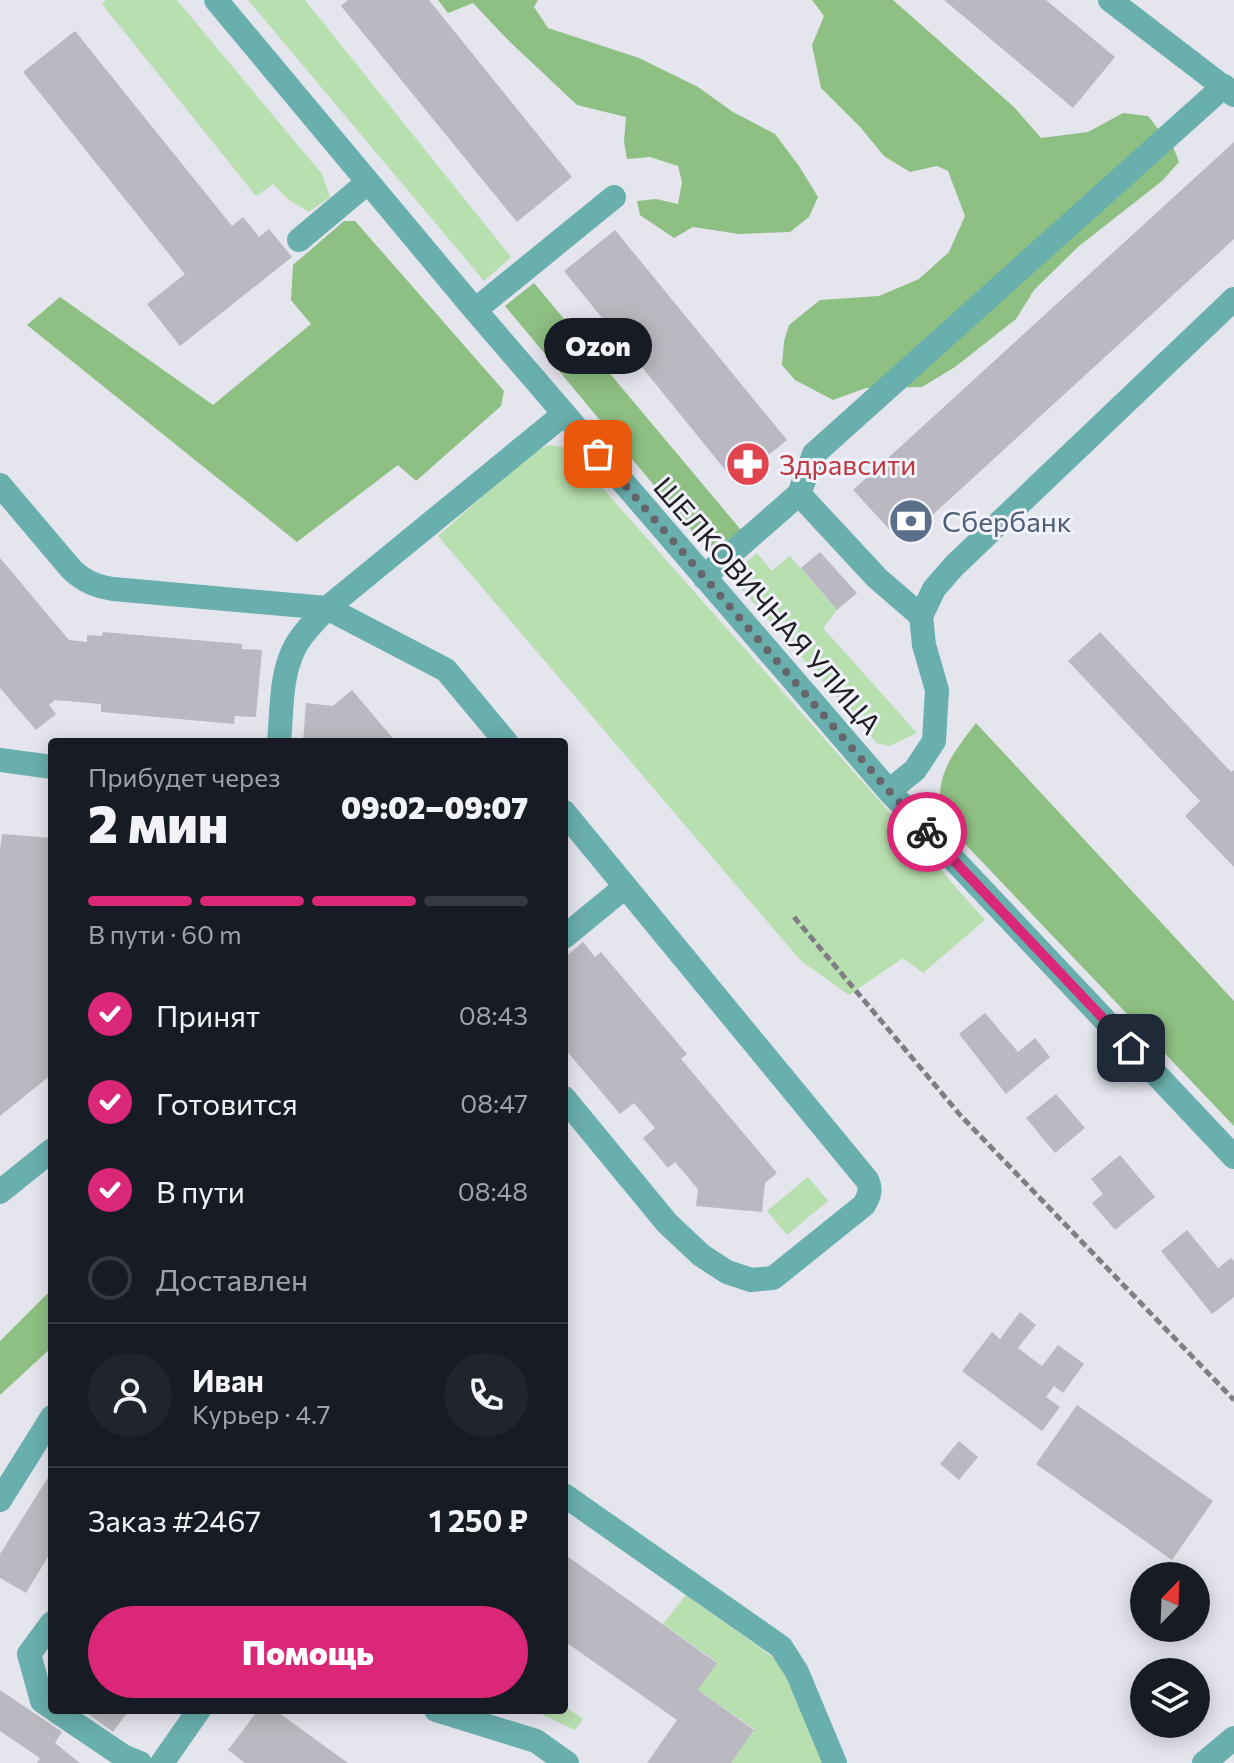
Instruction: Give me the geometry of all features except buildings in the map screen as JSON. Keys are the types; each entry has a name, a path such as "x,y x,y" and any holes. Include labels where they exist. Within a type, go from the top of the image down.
{"street":[{"name":"ШЕЛКОВИЧНАЯ УЛИЦА","path":"216,0 475,310 889,791 1234,1157"},
{"path":"704,577 799,494 814,454 1229,90 1110,0"},
{"path":"299,240 367,183"},
{"path":"475,310 614,197"},
{"path":"889,791 915,770 934,741 937,690 924,645 921,616 934,589 954,566 1234,299"},
{"path":"279,738 285,676 294,649 306,630 327,608 564,414"},
{"path":"0,485 83,580 113,589 327,608 446,670 503,738"},
{"path":"799,494 877,578 921,616"},
{"path":"0,760 48,767"},
{"path":"568,817 867,1180 869,1195 864,1205 773,1278 751,1280 727,1272 701,1255 667,1223 568,1103"},
{"path":"568,934 625,887"},
{"path":"0,1192 48,1153"},
{"path":"0,1500 48,1423"},
{"path":"568,1498 781,1647 797,1672 835,1763"},
{"path":"48,1628 29,1654 42,1701 48,1705"},
{"path":"61,1714 123,1756 140,1763"},
{"path":"162,1763 196,1714"},
{"path":"449,1714 536,1741 567,1763"},
{"path":"1204,1763 1234,1738"}],"path":[{"path":"794,917 961,1116 1234,1400"}],"green space":[{"path":"106,0 177,0 322,174 330,197 309,212 289,200 273,184 256,196 102,4"},
{"path":"248,0 305,0 511,257 484,281"},
{"path":"438,0 538,0 534,7 548,28 639,58 698,87 733,112 775,134 818,197 809,217 790,232 739,234 693,227 674,238 640,215 637,201 656,199 678,204 682,182 678,166 650,157 627,159 624,141 626,117 577,105 473,3 448,13"},
{"path":"812,0 893,0 1014,107 1041,138 1088,132 1123,113 1148,116 1174,149 1179,162 1162,181 1079,246 1034,290 1016,319 955,367 922,387 866,388 833,400 795,380 782,365 789,325 820,300 879,296 919,279 949,252 965,216 948,171 937,166 910,172 884,156 821,88 812,45 824,16"},
{"path":"344,221 355,221 504,391 501,406 416,481 398,465 297,542 27,325 60,297 213,405 311,324 291,300 293,265"},
{"path":"534,283 741,530 711,554 505,306"},
{"path":"550,445 567,448 985,920 923,973 903,958 849,995 801,961 438,536 534,451"},
{"path":"757,553 772,571 790,556 837,610 823,628 917,733 889,746 877,743 730,576"},
{"path":"976,723 1234,1001 1234,1126 946,824 941,809 942,782 951,758"},
{"path":"808,1177 828,1201 787,1235 767,1211"},
{"path":"48,1293 48,1351 0,1395 0,1341"},
{"path":"686,1595 781,1663 825,1763 731,1763 754,1729 698,1690 717,1662 663,1624"},
{"path":"568,1709 583,1719 575,1730 541,1714 568,1714"}],"way so far":[{"path":"598,454 927,832"}],"place":[{"name":"Ozon","path":"598,454"},
{"name":"Здравсити","path":"748,464"},
{"name":"Сбербанк","path":"911,521"}],"route":[{"path":"927,832 1131,1048"}]}
